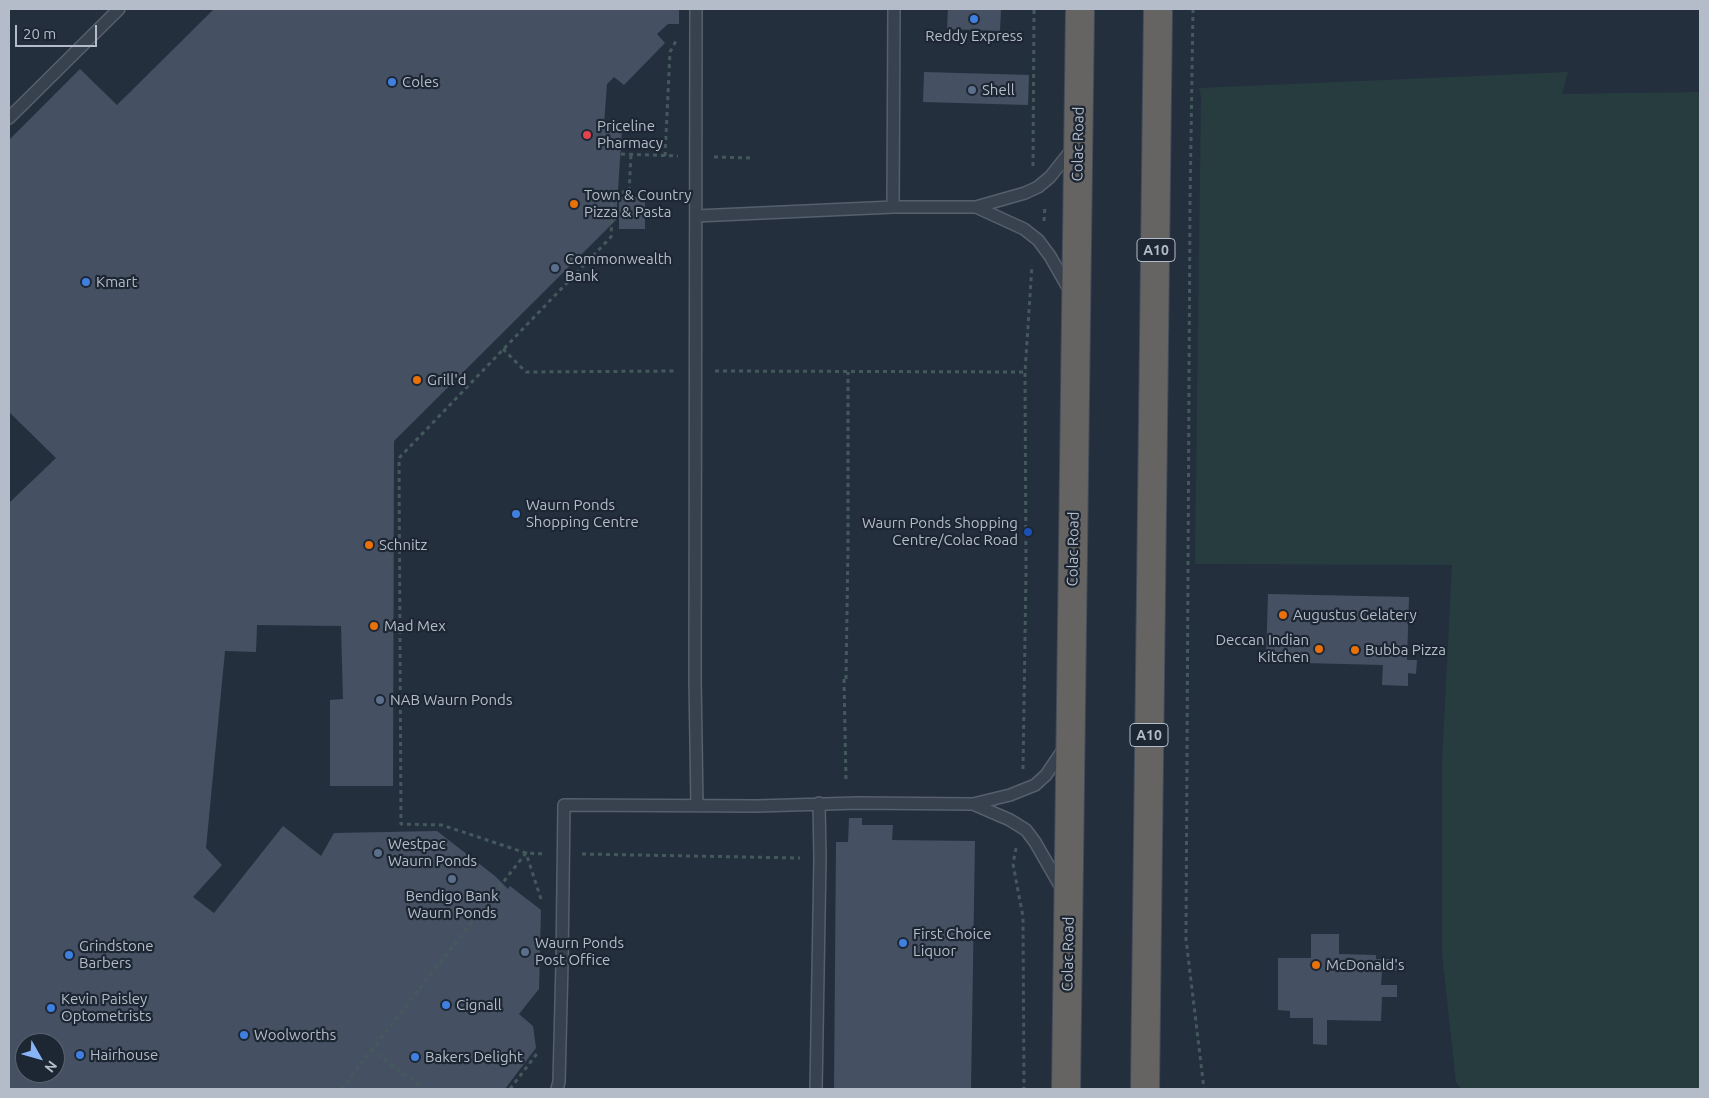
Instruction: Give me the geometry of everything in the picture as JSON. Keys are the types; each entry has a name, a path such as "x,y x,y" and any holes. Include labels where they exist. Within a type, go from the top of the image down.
{"highway":[{"name":"Colac Road","path":"1066,1089 1074,412 1078,306 1080,9"},
{"name":"A10","path":"1145,1089 1158,9"}],"lane":[{"path":"9,118 119,9"},
{"path":"696,9 695,679 697,806"},
{"path":"893,207 894,9"},
{"path":"696,216 893,207 976,207 1025,193 1038,187 1056,170 1078,141"},
{"path":"976,207 1024,229 1038,240 1050,256 1078,306"},
{"path":"558,1089 564,805 973,804 1010,795 1035,785 1046,774 1070,740"},
{"path":"816,1089 820,858 819,803"},
{"path":"973,804 1010,820 1026,830 1069,900"}],"path":[{"path":"1030,788 1023,770 1026,573 1025,372 1032,259 1046,212 1033,173 1034,9"},
{"path":"1193,9 1186,939 1204,1089"},
{"path":"666,156 670,52"},
{"path":"544,908 526,853 442,825 401,824 398,458 611,237 613,192 629,192 631,154 621,154"},
{"path":"503,349 526,372 1025,372"},
{"path":"846,781 848,372"},
{"path":"1024,1089 1023,917 1012,862 1016,848 1026,830"},
{"path":"510,1089 544,1044"},
{"path":"371,1050 424,1089"}],"green space":[{"path":"1568,72 1562,94 1700,92 1700,1089 1461,1089 1456,1082 1442,953 1442,763 1452,565 1195,564 1201,97 1199,88"}],"building":[{"path":"214,9 679,9 679,24 668,24 657,34 665,43 624,85 614,77 607,84 604,125 622,129 616,220 394,441 393,786 330,786 330,700 343,699 341,626 257,625 256,652 225,651 206,848 222,865 193,897 214,913 283,826 321,856 334,833 437,831 495,876 508,889 510,886 541,910 539,989 519,1014 533,1026 536,1048 505,1089 9,1089 9,503 56,458 9,412 9,140 80,69 117,105"},
{"name":"Reddy Express","path":"948,9 1001,9 1000,31 947,29"},
{"path":"924,72 1029,75 1028,105 923,102"},
{"path":"619,197 645,197 645,229 619,229"},
{"path":"1268,594 1409,597 1407,660 1417,660 1416,674 1408,673 1408,686 1382,685 1383,665 1266,662"},
{"path":"849,818 862,818 862,825 893,825 892,840 975,841 971,1089 834,1089 836,842 848,842"},
{"path":"1311,934 1339,934 1339,954 1376,955 1376,959 1398,959 1397,971 1382,971 1381,985 1397,985 1397,997 1382,997 1381,1021 1327,1020 1327,1045 1313,1044 1313,1018 1290,1018 1290,1011 1278,1010 1278,958 1311,958"}],"place":[{"name":"Reddy Express","path":"974,19"},
{"name":"Coles","path":"392,82"},
{"name":"Shell","path":"972,90"},
{"name":"Priceline Pharmacy","path":"587,135"},
{"name":"Town & Country Pizza & Pasta","path":"574,204"},
{"name":"Commonwealth Bank","path":"555,268"},
{"name":"Kmart","path":"86,282"},
{"name":"Grill'd","path":"417,380"},
{"name":"Waurn Ponds Shopping Centre","path":"516,514"},
{"name":"Waurn Ponds Shopping Centre/Colac Road","path":"1028,532"},
{"name":"Schnitz","path":"369,545"},
{"name":"Augustus Gelatery","path":"1283,615"},
{"name":"Mad Mex","path":"374,626"},
{"name":"Deccan Indian Kitchen","path":"1319,649"},
{"name":"Bubba Pizza","path":"1355,650"},
{"name":"NAB Waurn Ponds","path":"380,700"},
{"name":"Westpac Waurn Ponds","path":"378,853"},
{"name":"Bendigo Bank Waurn Ponds","path":"452,879"},
{"name":"First Choice Liquor","path":"903,943"},
{"name":"Waurn Ponds Post Office","path":"525,952"},
{"name":"Grindstone Barbers","path":"69,955"},
{"name":"McDonald's","path":"1316,965"},
{"name":"Cignall","path":"446,1005"},
{"name":"Kevin Paisley Optometrists","path":"51,1008"},
{"name":"Woolworths","path":"244,1035"},
{"name":"Hairhouse","path":"80,1055"},
{"name":"Bakers Delight","path":"415,1057"}]}
